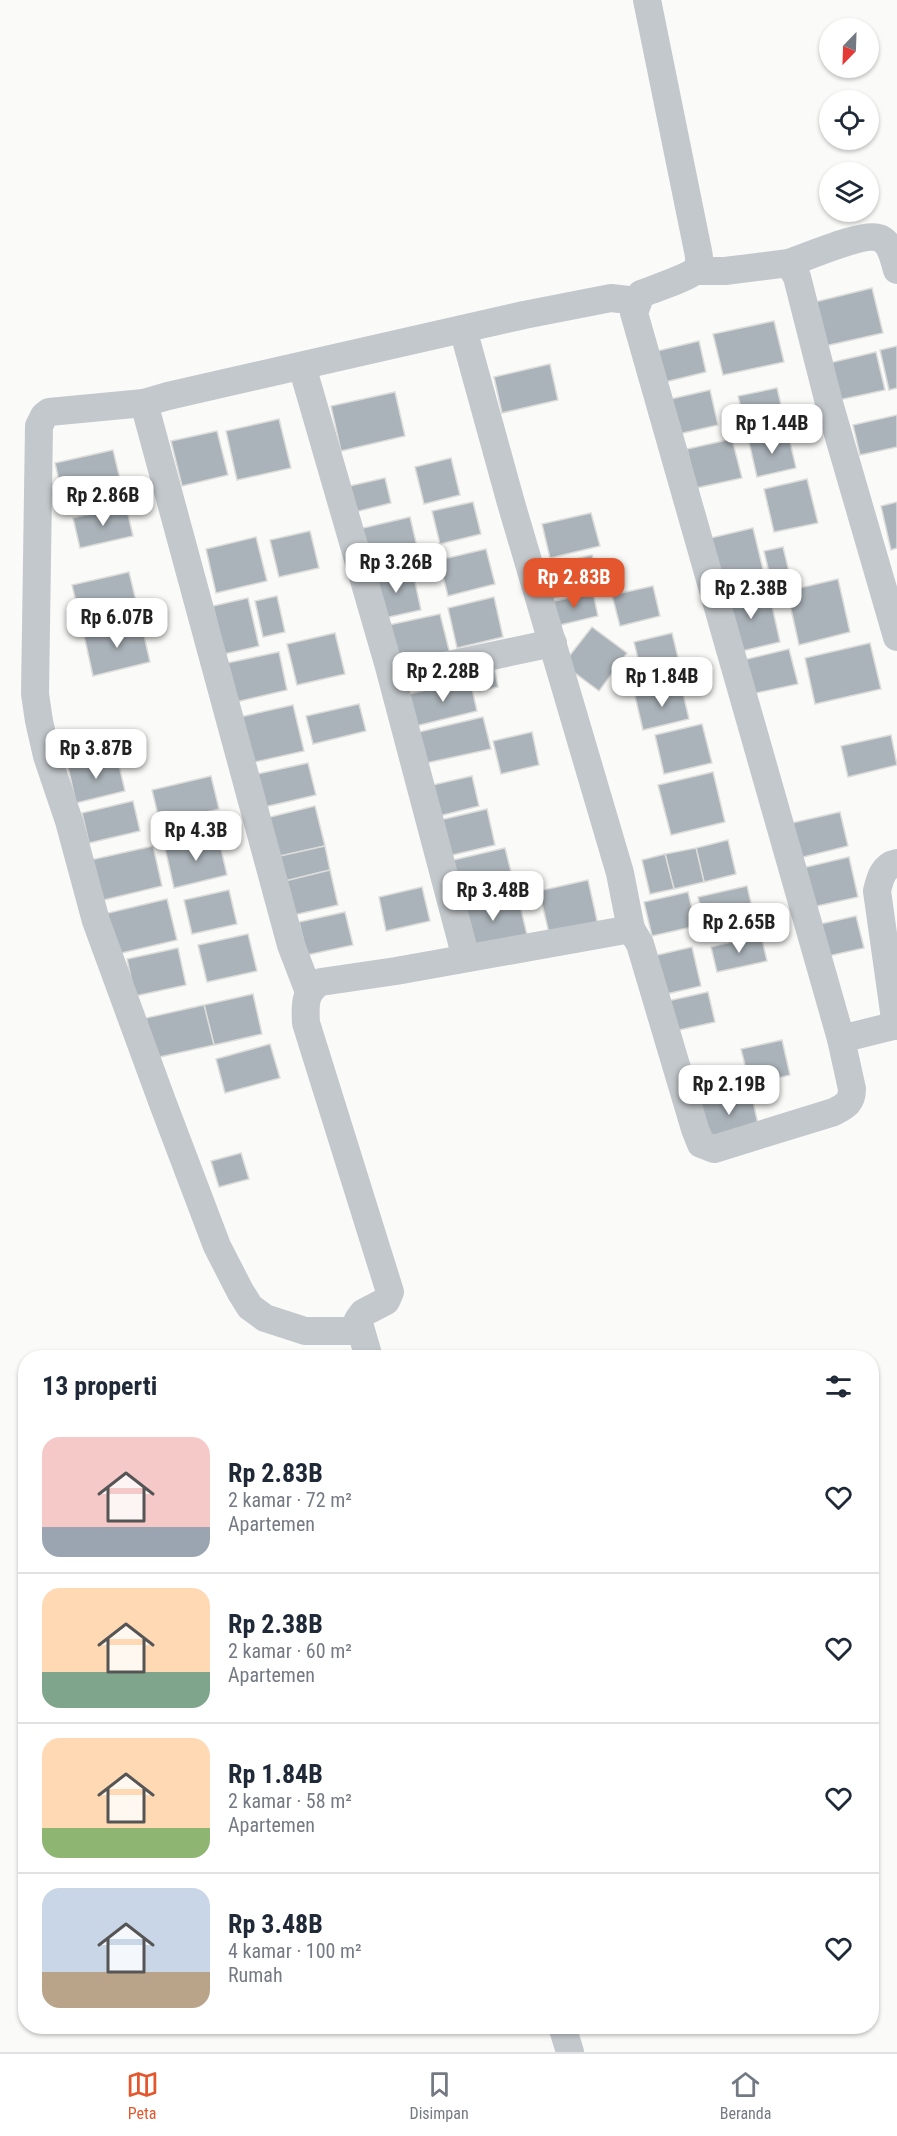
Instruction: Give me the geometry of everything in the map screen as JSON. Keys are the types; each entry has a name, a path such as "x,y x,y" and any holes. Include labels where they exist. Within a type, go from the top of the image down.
{"street":[{"path":"647,0 698,251 699,264 696,271"},
{"path":"463,329 511,503 620,873 631,929 640,944 695,1129 701,1144 714,1149 834,1112 847,1105 852,1096 852,1089 841,1039 634,313 641,294 696,271 725,271 789,263 861,238 879,237 886,242 897,270"},
{"path":"789,263 797,277 829,403 897,637"},
{"path":"360,1331 306,1331 265,1318 250,1307 217,1246 96,921 69,821 47,756 35,694 39,426 44,416 50,412 144,403 524,315 611,298 637,301"},
{"path":"302,366 392,677 466,958"},
{"path":"144,403 291,945 309,992"},
{"path":"392,677 553,643"},
{"path":"841,1039 896,1026 877,891 880,878 885,870 891,864 897,863"},
{"path":"366,1350 358,1324 363,1313 386,1301 390,1292 306,1023 305,1004 309,992 321,982 631,929"},
{"path":"564,2034 570,2052"}],"building":[{"path":"872,288 883,333 825,346 815,302"},
{"path":"774,321 784,362 723,375 713,334"},
{"path":"699,341 706,372 661,383 653,352"},
{"path":"897,346 897,388 889,390 880,350"},
{"path":"876,352 885,390 834,401 825,364"},
{"path":"550,364 558,400 502,413 494,377"},
{"path":"777,388 786,426 748,435 738,396"},
{"path":"710,390 718,425 670,436 662,401"},
{"path":"395,392 405,436 341,451 331,406"},
{"path":"897,415 897,447 860,455 853,425"},
{"path":"279,419 291,468 237,480 226,431"},
{"path":"217,431 228,475 182,486 171,441"},
{"path":"788,433 796,468 757,477 749,442"},
{"path":"732,439 742,478 696,488 687,449"},
{"path":"113,450 124,496 66,510 55,463"},
{"path":"451,458 460,495 424,504 415,467"},
{"path":"385,478 391,503 351,513 345,487"},
{"path":"807,479 818,523 774,532 764,489"},
{"path":"473,502 481,534 440,544 432,511"},
{"path":"897,502 897,548 891,550 881,506"},
{"path":"126,506 133,536 80,548 73,518"},
{"path":"591,513 600,546 550,558 542,524"},
{"path":"410,517 419,555 368,567 359,529"},
{"path":"753,528 765,578 714,590 702,540"},
{"path":"310,531 319,568 279,577 270,540"},
{"path":"256,537 267,581 216,593 206,549"},
{"path":"783,547 791,580 772,585 764,551"},
{"path":"486,549 495,584 448,596 439,560"},
{"path":"592,555 600,587 546,599 539,568"},
{"path":"412,568 421,610 380,619 370,578"},
{"path":"129,572 141,622 84,635 72,585"},
{"path":"838,579 850,632 799,645 787,591"},
{"path":"653,586 660,616 620,626 612,595"},
{"path":"768,588 780,642 734,653 721,599"},
{"path":"593,593 598,616 556,626 550,602"},
{"path":"277,596 285,632 263,637 255,601"},
{"path":"494,597 503,637 457,648 448,608"},
{"path":"248,598 259,646 224,654 213,606"},
{"path":"440,614 451,658 395,671 384,626"},
{"path":"141,622 150,662 93,676 84,635"},
{"path":"592,627 627,653 599,691 563,664"},
{"path":"335,633 345,674 297,685 287,644"},
{"path":"672,633 682,674 644,683 634,642"},
{"path":"870,643 881,689 815,704 805,658"},
{"path":"789,649 798,684 751,694 743,660"},
{"path":"279,652 287,690 236,702 227,663"},
{"path":"493,663 498,687 479,691 473,667"},
{"path":"470,680 477,711 416,726 409,694"},
{"path":"681,685 689,719 643,730 635,696"},
{"path":"359,704 366,731 313,744 306,716"},
{"path":"293,705 304,751 251,763 240,717"},
{"path":"483,717 491,749 426,763 419,732"},
{"path":"702,724 712,763 664,774 655,735"},
{"path":"532,732 539,765 501,774 493,741"},
{"path":"891,735 897,765 848,777 841,746"},
{"path":"117,757 125,791 76,803 68,767"},
{"path":"308,763 316,795 260,808 253,775"},
{"path":"713,772 725,822 671,835 658,785"},
{"path":"211,776 219,809 160,823 152,790"},
{"path":"472,776 479,806 431,818 424,787"},
{"path":"133,801 140,831 89,843 82,813"},
{"path":"315,806 325,846 271,858 262,819"},
{"path":"487,809 495,845 444,857 436,821"},
{"path":"840,812 848,846 791,860 783,825"},
{"path":"218,836 227,875 174,888 165,848"},
{"path":"728,840 736,874 704,882 696,848"},
{"path":"153,846 162,886 95,902 86,861"},
{"path":"325,846 330,870 277,883 271,858"},
{"path":"505,848 514,884 457,898 449,861"},
{"path":"696,848 704,882 674,889 665,854"},
{"path":"665,854 674,889 650,894 642,860"},
{"path":"849,857 858,897 808,908 798,869"},
{"path":"330,870 338,905 285,917 277,883"},
{"path":"588,880 598,925 550,937 539,891"},
{"path":"747,886 755,920 706,931 698,897"},
{"path":"422,887 430,921 386,931 379,897"},
{"path":"229,890 237,924 192,934 184,900"},
{"path":"688,892 696,926 652,936 644,902"},
{"path":"517,893 528,939 469,952 458,906"},
{"path":"167,899 177,940 113,955 104,914"},
{"path":"345,912 353,945 307,955 299,922"},
{"path":"856,916 864,948 824,957 816,925"},
{"path":"248,934 257,971 207,982 198,945"},
{"path":"761,935 767,961 717,972 711,947"},
{"path":"692,947 701,986 662,995 653,956"},
{"path":"178,948 186,985 135,996 127,959"},
{"path":"708,992 715,1022 670,1032 663,1002"},
{"path":"253,994 262,1034 214,1045 204,1005"},
{"path":"204,1005 214,1045 155,1058 146,1018"},
{"path":"782,1040 790,1075 750,1085 741,1049"},
{"path":"270,1044 280,1078 225,1093 216,1059"},
{"path":"751,1092 759,1129 707,1141 699,1104"},
{"path":"241,1153 249,1179 219,1187 211,1161"}]}
